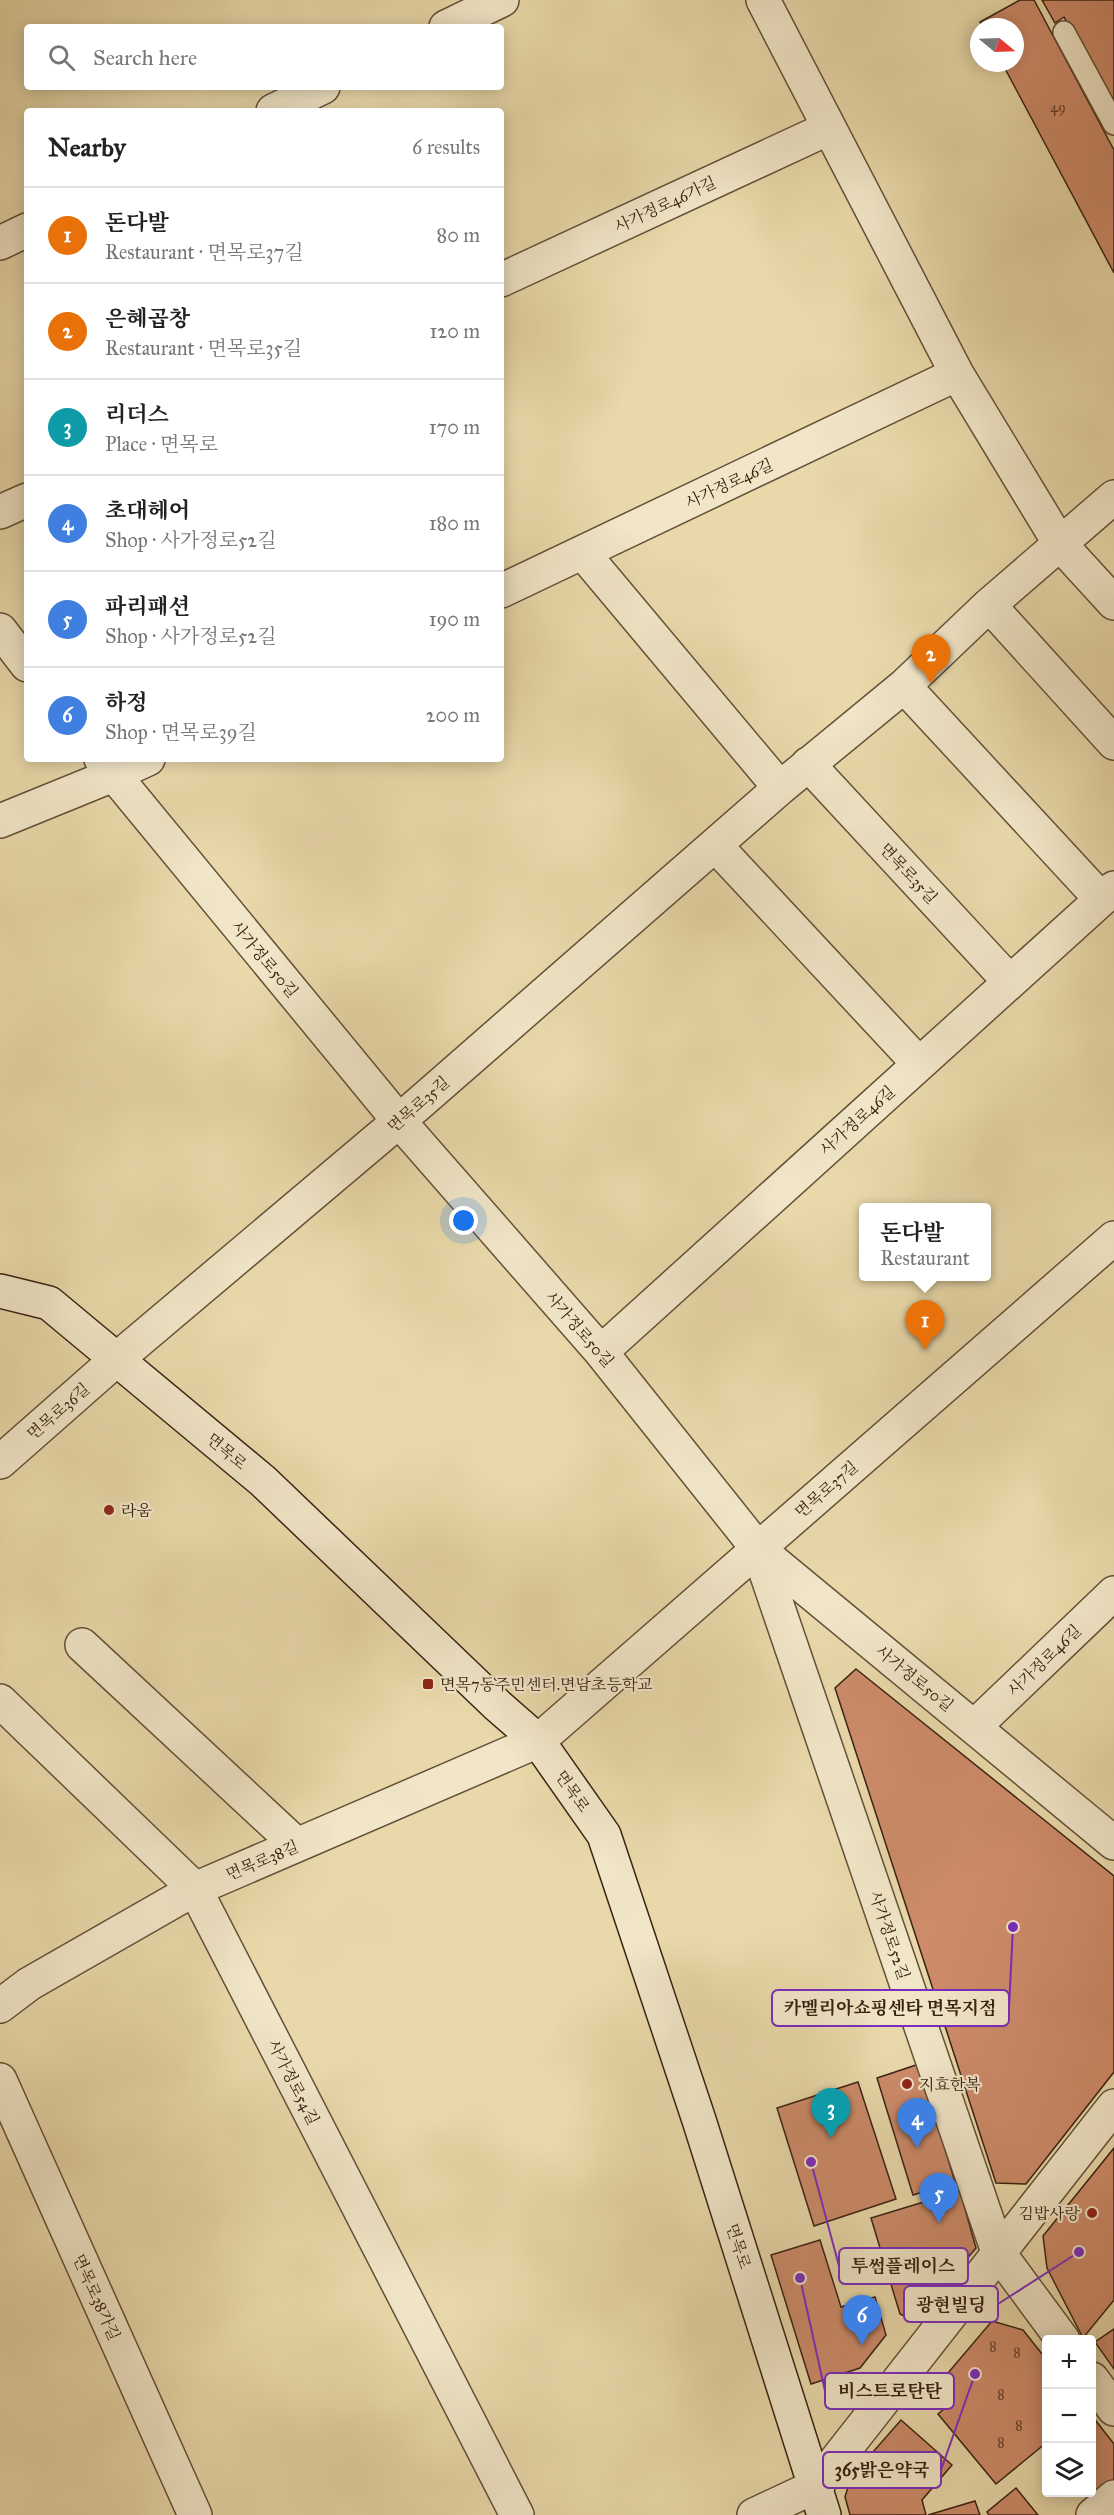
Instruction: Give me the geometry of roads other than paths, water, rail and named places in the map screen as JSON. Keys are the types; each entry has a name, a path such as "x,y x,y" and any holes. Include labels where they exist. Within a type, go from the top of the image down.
{"street":[{"path":"452,24 502,0"},
{"path":"763,0 957,374 1060,544 1114,603"},
{"path":"279,108 316,90"},
{"name":"사가정로46가길","path":"504,279 829,128"},
{"path":"0,243 24,231"},
{"name":"사가정로46길","path":"504,590 957,374"},
{"name":"면목로35길","path":"117,1359 399,1121 808,764 904,687 989,605 1114,497"},
{"path":"0,512 24,501"},
{"path":"583,553 780,788"},
{"path":"989,605 1114,743"},
{"path":"0,630 24,661"},
{"path":"904,687 1108,893"},
{"path":"0,821 107,767 133,762"},
{"name":"면목로35길","path":"808,764 1010,982"},
{"name":"사가정로50길","path":"107,767 399,1121 601,1352 758,1549 1114,1843"},
{"path":"715,845 919,1064"},
{"name":"사가정로46길","path":"601,1352 1108,893"},
{"name":"면목로37길","path":"538,1741 1114,1238"},
{"name":"면목로","path":"0,1291 49,1303 264,1481 497,1705 538,1741 604,1835 699,2120 820,2501"},
{"name":"면목로36길","path":"0,1462 117,1359"},
{"name":"사가정로52길","path":"758,1549 998,2252 1059,2335"},
{"name":"사가정로46길","path":"974,1727 1114,1593"},
{"path":"82,1645 297,1845"},
{"name":"사가정로54길","path":"0,1701 195,1889 517,2515"},
{"name":"면목로38길","path":"0,2006 29,1984 195,1889 538,1741"},
{"name":"면목로38가길","path":"0,2080 195,2515"},
{"path":"754,2515 820,2501 998,2252 1114,2106"},
{"path":"1096,2384 1114,2409"},
{"path":"1093,2515 1114,2498"}],"lane":[{"path":"1064,32 1114,124"}],"place":[{"name":"은혜곱창","path":"931,684"},
{"name":"돈다발","path":"925,1350"},
{"name":"라움","path":"109,1510"},
{"name":"면목7동주민센터.면남초등학교","path":"428,1684"},
{"name":"카멜리아쇼핑센타 면목지점","path":"1013,1927"},
{"name":"지효한복","path":"907,2084"},
{"name":"리더스","path":"831,2138"},
{"name":"초대헤어","path":"917,2148"},
{"name":"투썸플레이스","path":"811,2162"},
{"name":"김밥사랑","path":"1092,2213"},
{"name":"파리패션","path":"939,2223"},
{"name":"광현빌딩","path":"1079,2252"},
{"name":"비스트로탄탄","path":"800,2278"},
{"name":"하정","path":"862,2345"},
{"name":"365밝은약국","path":"975,2374"}]}
